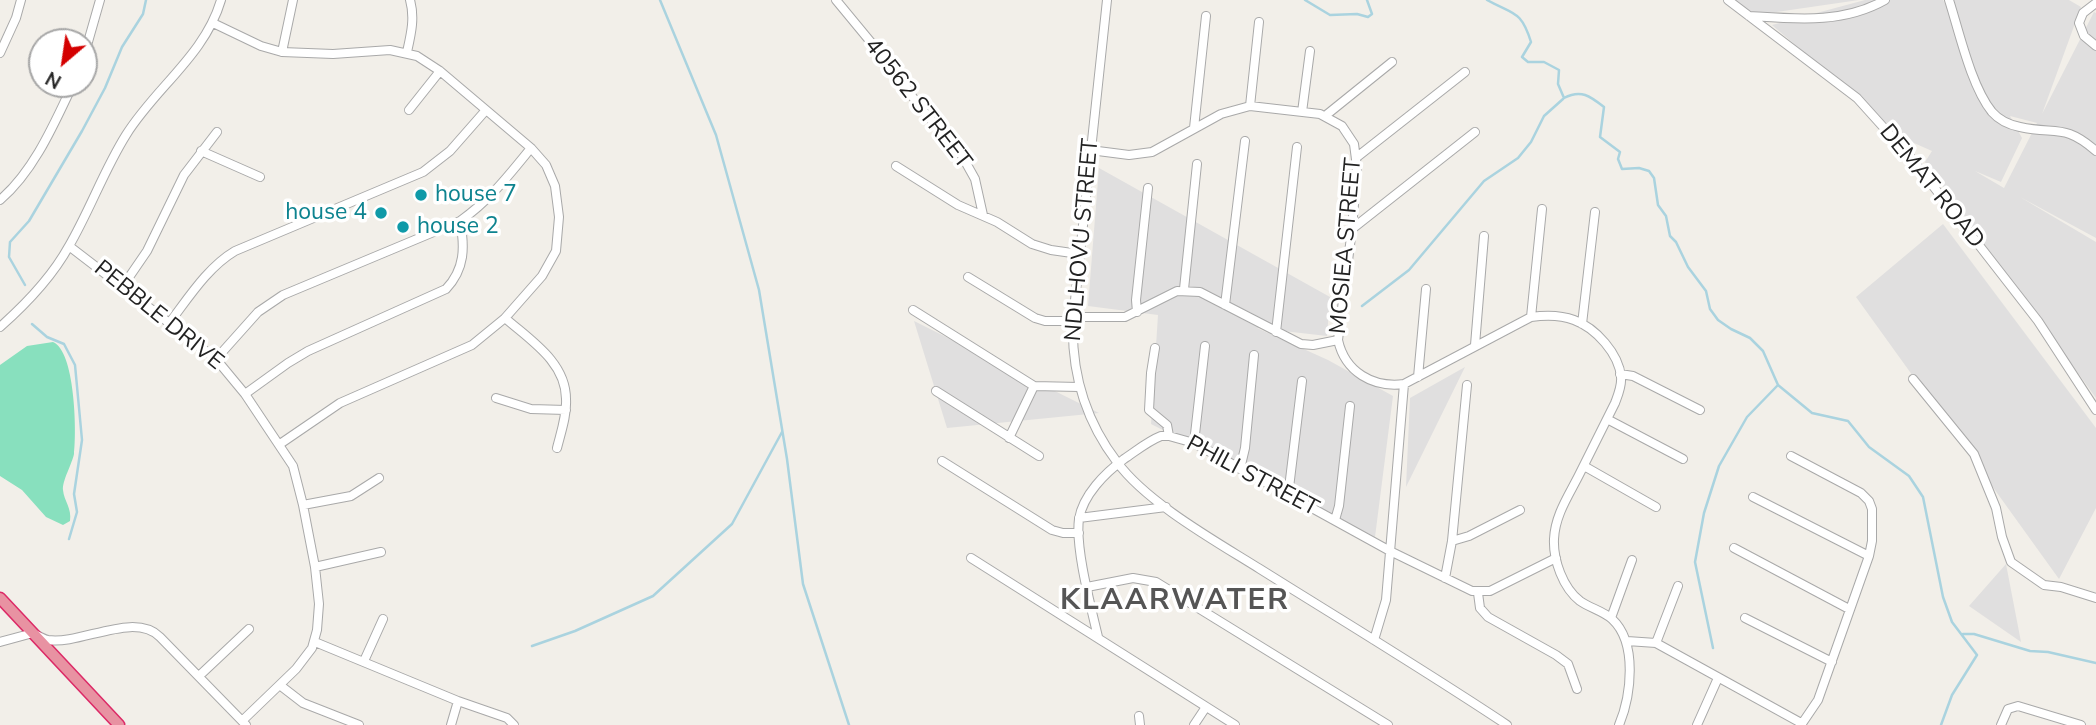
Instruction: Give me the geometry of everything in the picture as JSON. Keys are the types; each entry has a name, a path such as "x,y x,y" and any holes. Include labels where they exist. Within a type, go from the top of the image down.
{"highway":[{"path":"0,598 119,725"}],"street":[{"path":"0,53 16,19 20,0"},
{"path":"92,28 100,0"},
{"path":"0,327 53,271 69,246 126,135 206,35 221,0"},
{"path":"282,52 293,0"},
{"path":"407,52 413,26 411,0"},
{"name":"40562 STREET","path":"835,0 893,69 919,106 961,154 975,179 984,215"},
{"name":"NDLHOVU STREET","path":"1107,0 1073,318 1074,366 1092,421 1118,464 1147,493 1166,507 1507,725"},
{"name":"DEMAT ROAD","path":"1728,0 1857,98 1912,159 2038,321 2096,410"},
{"path":"1749,16 1799,19 1847,16 1885,0"},
{"path":"1949,0 1960,39 1993,112 2007,123 2070,132 2096,143"},
{"path":"2096,3 2083,13 2079,23 2084,36 2096,46"},
{"path":"1194,128 1206,16"},
{"path":"1250,106 1259,22"},
{"path":"213,23 261,46 299,55 390,50 407,52 440,71 531,148 546,165 555,186 559,236 556,251 550,264 505,318 472,345 340,403 280,444"},
{"path":"1302,112 1310,51"},
{"path":"1090,150 1141,155 1152,152 1221,114 1250,106 1325,116 1392,62"},
{"path":"409,110 440,71"},
{"path":"1357,157 1465,72"},
{"path":"0,200 25,173 66,98"},
{"path":"170,322 224,257 422,172 450,151 486,110"},
{"name":"MOSIEA STREET","path":"1325,116 1342,126 1354,144 1357,157 1352,229 1338,340 1340,352 1358,374 1380,384 1404,384"},
{"path":"123,286 148,251 184,175 217,132"},
{"path":"1352,229 1475,132"},
{"path":"2083,139 2096,151"},
{"path":"1226,305 1245,141"},
{"path":"1276,332 1297,147"},
{"path":"216,359 258,312 284,295 460,221 497,190 531,148"},
{"path":"201,151 260,177"},
{"path":"1184,289 1197,164"},
{"path":"896,166 958,205 984,215 1032,244 1079,254"},
{"path":"1137,312 1148,188"},
{"path":"1531,317 1542,209"},
{"path":"1582,324 1594,212"},
{"path":"245,394 308,351 446,289 458,273 462,262 460,221"},
{"path":"1475,345 1484,236"},
{"name":"PEBBLE DRIVE","path":"69,246 216,359 245,394 293,466 315,566 320,604 315,642 306,657 244,723"},
{"path":"968,277 1035,318 1064,321 1073,318 1112,318 1137,312 1172,292 1184,289 1200,292 1306,345 1338,340"},
{"path":"1418,377 1426,289"},
{"path":"913,310 1034,386 1079,387"},
{"path":"1374,640 1386,600 1404,384 1531,317 1558,317 1582,324 1613,353 1620,374 1620,387 1556,524 1554,541 1556,558 1566,585 1580,601 1611,618 1627,641 1629,687 1627,706 1619,725"},
{"path":"505,318 546,354 558,369 565,386 566,410 557,448"},
{"path":"1194,443 1205,346"},
{"path":"1155,348 1149,410 1167,425 1169,436"},
{"path":"1240,469 1245,448 1254,355"},
{"path":"1620,374 1633,376 1700,410"},
{"path":"1913,379 1974,454 1996,508 2011,562 2044,585 2061,587 2096,598"},
{"path":"1288,496 1302,381"},
{"path":"1445,578 1452,541 1467,385"},
{"path":"1009,438 1034,386"},
{"path":"936,391 1038,456"},
{"path":"496,398 531,409 566,410"},
{"path":"1335,520 1339,506 1350,406"},
{"path":"1607,419 1683,459"},
{"name":"PHILI STREET","path":"1098,637 1087,587 1079,533 1080,518 1087,499 1108,472 1155,439 1169,436 1194,443 1390,551 1478,593"},
{"path":"1627,641 1656,643 1801,724 1818,700 1832,662 1869,556 1873,522 1869,501 1851,487 1791,456"},
{"path":"942,461 1052,530 1079,533"},
{"path":"1584,467 1656,507"},
{"path":"303,505 351,496 366,489 379,478"},
{"path":"1753,497 1869,556"},
{"path":"1080,518 1166,507"},
{"path":"1452,541 1469,536 1520,510"},
{"path":"1734,548 1849,609"},
{"path":"315,566 381,552"},
{"path":"971,558 1235,725"},
{"path":"1556,558 1490,591 1478,593 1480,608 1488,617 1556,655 1567,664 1577,689"},
{"path":"1611,618 1632,559"},
{"path":"1087,587 1133,578 1156,582 1388,725"},
{"path":"1656,643 1678,586"},
{"path":"1745,618 1832,662"},
{"path":"364,661 383,619"},
{"path":"0,642 33,633 48,640 127,627 146,628 155,632 244,723"},
{"path":"199,676 249,629"},
{"path":"315,642 458,701 511,719 514,725"},
{"path":"1697,725 1718,678"},
{"path":"281,685 303,703 359,725"},
{"path":"451,725 458,701"},
{"path":"2001,725 2008,709 2018,706 2081,725"},
{"path":"1194,725 1206,707"}],"shaded area":[{"path":"1731,0 1859,0 1749,16"},
{"path":"1865,0 1943,0 1948,9 1945,0 2069,0 2081,7 2042,114 2094,12 2096,13 2096,238 2020,197 2096,242 2096,398 1925,162 1932,151 1905,139 1772,25","holes":["2010,116 2037,123 2004,188 1975,171 2001,182 2022,138"]},
{"path":"1099,168 1330,297 1327,336 1257,328 1328,360 1393,396 1375,537 1151,424 1158,315 1088,306"},
{"path":"1943,224 2096,428 2096,508 2059,579 1856,297"},
{"path":"914,321 1099,413 947,428"},
{"path":"1465,367 1406,487 1410,398"},
{"path":"2006,564 2021,642 1969,606"}],"green space":[{"path":"53,342 60,348 70,375 75,428 74,454 63,486 70,521 63,525 46,517 22,490 0,476 0,365 27,346"}],"waterway":[{"path":"25,285 9,257 10,242 29,221 82,131 105,88 122,47 143,14 146,0"},
{"path":"660,0 716,135 759,290 787,459 803,584 849,725"},
{"path":"1305,0 1330,15 1357,14 1368,17 1372,14 1367,0"},
{"path":"1487,0 1510,11 1524,24 1531,42 1522,57 1528,62 1544,62 1559,70 1558,84 1564,98 1575,94 1585,95 1604,107 1600,137 1620,152 1618,159 1622,169 1639,168 1649,171 1654,178 1658,205 1666,216 1670,236 1706,291 1710,309 1718,320 1750,338 1763,351 1778,385 1812,413 1848,421 1869,447 1909,476 1923,497 1943,597 1952,622 1977,655 1952,695 1941,725"},
{"path":"1362,306 1409,270 1484,181 1518,158 1531,142 1544,116 1563,99"},
{"path":"32,324 47,337 64,344 75,365 82,440 74,494 77,512 69,539"},
{"path":"1713,648 1695,562 1704,513 1719,466 1747,417 1777,386"},
{"path":"532,646 575,631 653,596 732,524 782,432"},
{"path":"1963,634 1974,634 2030,651 2048,652 2096,663"}],"place":[{"name":"house 7","path":"421,195"},
{"name":"house 4","path":"381,213"},
{"name":"house 2","path":"403,227"}],"district":[{"name":"KLAARWATER","path":"1175,602"}]}
